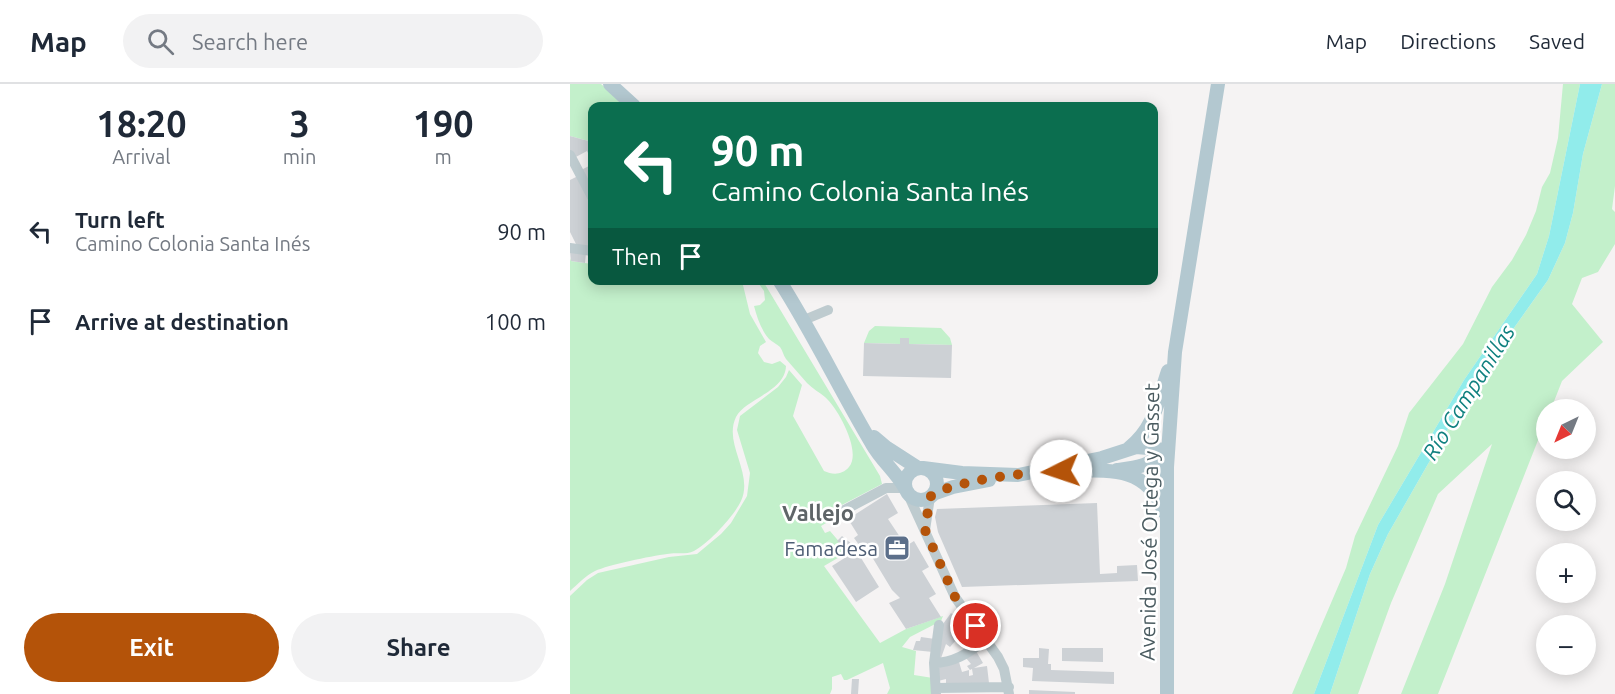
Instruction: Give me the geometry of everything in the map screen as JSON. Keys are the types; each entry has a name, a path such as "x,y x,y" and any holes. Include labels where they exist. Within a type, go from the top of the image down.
{"main road":[{"path":"610,84 630,102"},
{"name":"Avenida José Ortega y Gasset","path":"1167,694 1167,520 1164,461 1175,352 1218,84"},
{"path":"782,285 874,447 899,477 906,490 917,499 952,487 1044,471 1102,458 1136,447 1148,448 1164,461"},
{"name":"Avenida José Ortega y Gasset","path":"1127,449 1144,435 1155,413 1175,352"},
{"path":"862,425 887,448 920,468 931,471 937,485 931,495"},
{"path":"1044,471 1130,469 1164,461"},
{"path":"906,490 907,475 920,468 1009,476"},
{"path":"1106,471 1143,480 1159,498 1167,520"}],"street":[{"path":"570,155 588,189"},
{"path":"571,246 588,250"},
{"path":"804,320 828,310"},
{"path":"837,514 885,488 906,490 955,597 1005,669 1009,691 936,691 934,663 939,625"},
{"path":"925,530 931,495"},
{"path":"934,663 958,659 986,640"}],"green space":[{"path":"570,84 601,84 621,102 588,102 588,141 570,136"},
{"path":"1563,84 1580,84 1549,236 1537,274 1464,380 1378,525 1314,694 1292,694 1346,568 1355,536 1398,446 1409,413 1463,344 1492,287 1512,260 1526,235 1536,211 1542,187 1550,173 1558,138"},
{"path":"1602,84 1615,84 1615,186 1612,209 1615,212 1615,244 1598,272 1582,278 1572,304 1603,342 1562,381 1555,399 1536,399 1536,445 1438,694 1401,694 1445,584 1492,444 1438,494 1391,603 1358,694 1330,694 1370,574 1388,534 1472,387 1548,280 1565,243 1573,213 1583,154"},
{"path":"570,258 571,261 588,263 588,285 743,285 750,314 766,342 760,346 758,353 764,362 772,364 780,361 786,366 779,382 747,405 736,417 733,438 744,480 744,490 738,507 707,542 694,551 670,553 601,569 588,575 570,591"},
{"path":"760,285 765,285 880,476 882,484 838,507 825,508 825,514 833,519 821,526 825,533 830,531 848,552 824,566 880,643 906,629 943,616 941,621 910,637 902,647 916,651 914,675 933,678 934,694 887,694 890,688 883,663 847,680 844,680 841,674 832,677 830,694 570,694 570,596 598,573 669,557 697,554 721,534 731,523 747,496 750,473 737,430 740,416 778,387 789,370 802,385 793,416 824,471 834,474 849,467 853,451 851,441 836,410 825,397 807,383 786,359 780,347 766,335 760,323 754,306 760,305 765,300 764,291"},
{"path":"875,326 941,328 950,338 952,345 909,344 908,338 900,338 900,344 864,343 869,331"}],"water":[{"name":"Río Campanillas","path":"1580,84 1602,84 1583,154 1573,213 1565,243 1548,280 1472,387 1388,534 1370,574 1330,694 1314,694 1378,525 1464,380 1537,274 1549,236"}],"building":[{"path":"570,136 588,141 588,153 587,151 574,158 570,151"},
{"path":"588,166 588,185 581,170"},
{"path":"578,176 588,197 588,247 577,246 570,232 570,180"},
{"path":"570,251 586,253 585,263 571,261"},
{"path":"900,338 909,338 909,344 952,345 951,378 863,376 864,343 900,344"},
{"path":"887,494 898,513 888,519 906,546 914,541 929,567 922,571 936,594 929,598 941,617 906,629 889,603 900,598 892,590 866,547 862,549 854,538 858,535 848,519"},
{"path":"1097,503 1100,574 1117,573 1117,566 1137,565 1138,581 962,587 938,532 935,517 937,509"},
{"path":"842,536 853,545 879,587 856,602 832,566 851,554 837,541"},
{"path":"951,613 957,618 955,620 964,631 950,647 946,644 940,661 936,659 943,624"},
{"path":"921,637 935,639 933,652 913,650 916,641 920,641"},
{"path":"1039,648 1049,649 1048,664 1051,664 1051,670 1114,672 1114,684 1032,681 1033,668 1023,667 1023,658 1039,658"},
{"path":"1062,648 1103,648 1103,662 1062,661"},
{"path":"976,651 983,663 974,668 987,666 989,683 946,685 946,679 938,681 936,668 959,662 962,672 969,670 969,676 973,675 972,669 970,670 967,666 971,664 966,658"},
{"path":"852,679 859,679 858,694 851,694"},
{"path":"1029,690 1075,692 1075,694 1029,694"}],"place":[{"name":"Famadesa","path":"897,548"}],"district":[{"name":"Vallejo","path":"818,512"}],"route":[{"path":"976,626 955,597 925,530 930,497 952,487 1009,476 1061,471"}]}
